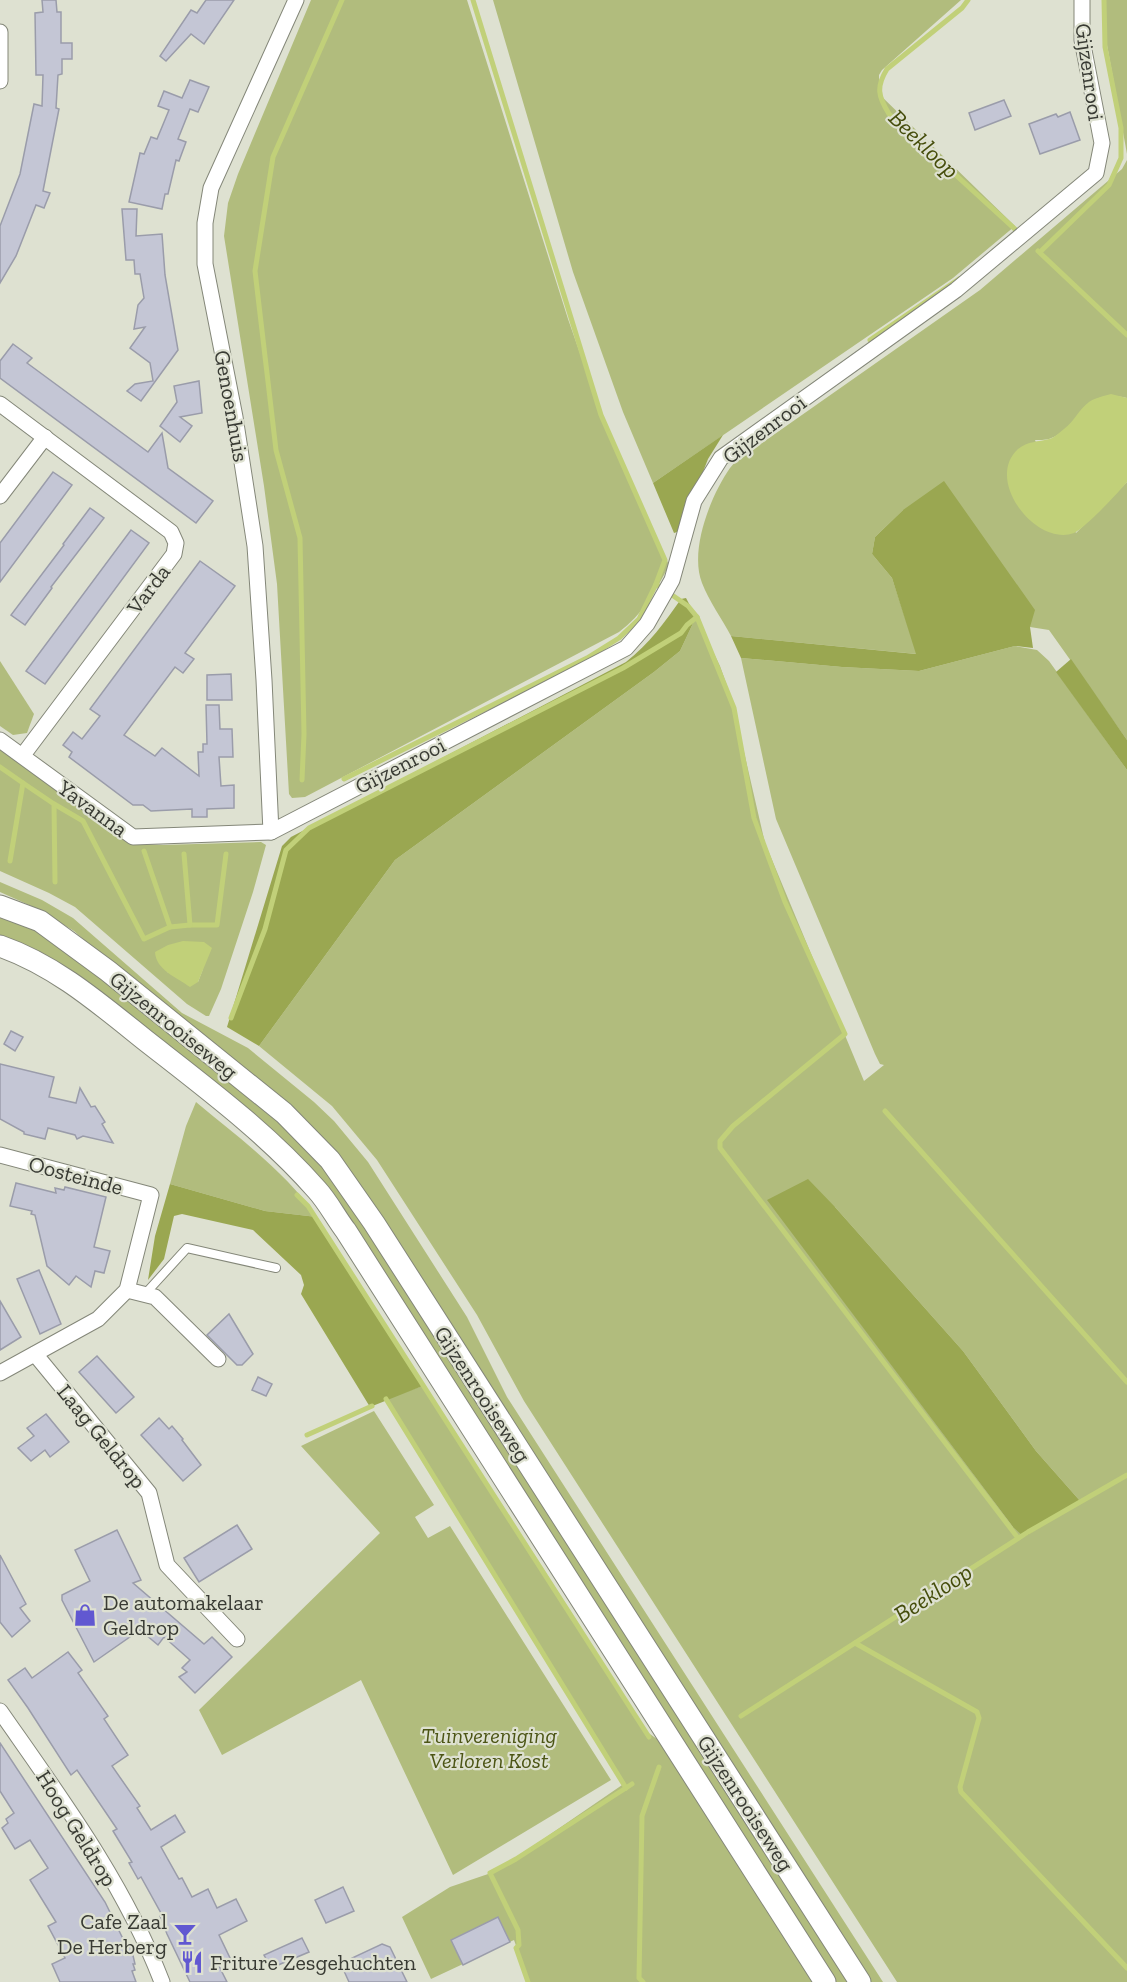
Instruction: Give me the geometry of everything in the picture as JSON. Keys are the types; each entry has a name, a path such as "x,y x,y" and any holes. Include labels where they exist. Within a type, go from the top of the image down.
{"main road":[{"name":"Gijzenrooiseweg","path":"0,906 40,921 108,971 284,1113 330,1160 374,1223 860,1982"},
{"name":"Gijzenrooiseweg","path":"0,946 44,966 76,986 194,1078 276,1147 318,1192 825,1982"}],"street":[{"name":"Genoenhuis","path":"271,832 255,546 236,417 205,264 205,223 211,188 296,0"},
{"name":"Gijzenrooi","path":"271,832 626,648 647,624 672,579 694,501 721,458 956,290 1096,173 1102,143 1082,40 1082,0"},
{"path":"0,32 0,81"},
{"name":"Varda","path":"0,404 171,532 176,543 174,554 22,755"},
{"path":"0,496 45,437"},
{"name":"Yavanna","path":"0,740 133,837 271,832"},
{"name":"Oosteinde","path":"0,1155 152,1195 127,1290"},
{"path":"0,1373 98,1320 127,1290 155,1297 218,1359"},
{"name":"Laag Geldrop","path":"35,1354 148,1493 167,1565 237,1639"},
{"name":"Hoog Geldrop","path":"0,1711 78,1823 146,1941 162,1982"}],"lane":[{"path":"146,1294 187,1248 276,1268"}],"green space":[{"path":"311,0 467,0 568,319 602,416 669,565 648,602 619,632 305,797 292,798 289,794 277,584 264,486 224,236 228,203 238,174"},
{"path":"493,0 961,0 882,70 879,75 879,94 1015,226 953,278 653,483 623,412 573,272"},
{"path":"1103,0 1127,0 1127,154 1105,34"},
{"path":"1127,160 1127,398 1111,396 1099,398 1090,403 1060,433 1049,439 1035,440 1076,533 1127,482 1127,740 1049,630 1030,627 903,510 875,537 872,554 892,578 917,654 731,636 702,583 698,555 709,508 730,468 735,462 980,290 1122,169"},
{"path":"696,617 720,666 732,700 765,843 864,1081 884,1065 880,1064 875,1054 776,819 741,658 919,671 1015,646 1037,650 1049,661 1127,770 1127,1982 897,1982 524,1401 477,1315 377,1160 332,1106 259,1046 395,860 680,651","holes":["768,1200 835,1207 963,1351 1036,1451 1081,1502 1013,1527"]},
{"path":"0,661 34,714 27,733 13,735 0,726"},
{"path":"0,749 125,841 134,844 163,845 261,842 266,845 221,989 209,1016 187,1004 75,907 0,871","holes":["203,969 198,982 167,972"]},
{"path":"0,882 42,900 73,918 182,1013 248,1048 334,1121 368,1162 467,1317 507,1397 883,1982 868,1982 348,1173 74,931 38,909 0,892"},
{"path":"0,913 46,935 82,959 321,1156 854,1982 832,1982 307,1170 0,940"},
{"path":"196,1102 276,1170 317,1217 265,1211 170,1184 186,1126"},
{"path":"425,1385 644,1730 657,1739 818,1982 529,1982 514,1940 431,1979 402,1917 450,1887 491,1873 504,1866 625,1783 386,1399"},
{"name":"Tuinvereniging Verloren Kost","path":"374,1411 434,1505 415,1517 428,1538 450,1526 611,1780 453,1875 361,1680 222,1755 199,1710 380,1533 301,1446"}],"shaded area":[{"path":"1111,394 1127,398 1127,482 1093,518 1074,533 1059,535 1044,530 1031,521 1019,508 1011,493 1007,477 1009,462 1022,446 1053,437 1068,426 1089,402"},
{"path":"723,435 708,459 680,531 674,533 653,483"},
{"path":"944,481 1035,610 1030,627 1033,648 1015,646 919,671 741,658 731,636 916,654 892,578 872,554 875,537 903,510"},
{"path":"686,598 696,617 680,651 395,860 259,1046 227,1027 282,846 291,837 626,662 663,624 681,599"},
{"path":"1071,659 1127,740 1127,770 1056,672"},
{"path":"183,941 204,942 212,948 198,982 190,987 159,964 155,952"},
{"path":"808,1179 963,1351 1036,1451 1081,1502 1024,1537 1013,1527 767,1200"},
{"path":"170,1184 265,1211 317,1217 425,1385 370,1407 301,1294 304,1285 301,1275 253,1230 182,1214 174,1216 164,1259 148,1280 155,1236"}],"building":[{"path":"42,0 56,0 57,12 61,12 61,43 72,43 72,59 62,59 62,74 58,75 56,108 59,109 43,191 50,193 44,208 36,205 16,256 0,283 0,226 20,174 34,104 42,106 43,75 36,75 35,13 43,12"},
{"path":"206,0 234,0 204,44 191,34 166,61 160,56 191,10 197,13"},
{"path":"190,80 209,87 198,112 190,109 178,139 186,142 179,161 176,160 162,209 129,202 140,153 144,154 151,137 157,139 169,110 158,106 164,91 182,98"},
{"path":"1004,100 1011,116 975,130 969,113"},
{"path":"1070,112 1080,140 1040,154 1029,124 1056,114 1058,117"},
{"path":"122,209 137,209 136,236 162,234 165,275 178,350 141,401 127,391 135,384 153,381 150,363 130,348 145,327 134,329 138,305 144,298 140,274 135,274 134,260 126,260"},
{"path":"13,344 32,358 27,363 148,452 162,433 168,468 213,501 196,523 0,378 0,361"},
{"path":"199,381 202,413 180,417 192,426 180,442 160,426 177,402 174,386"},
{"path":"53,472 72,485 0,582 0,543"},
{"path":"90,508 104,518 25,625 11,615"},
{"path":"131,530 149,543 45,684 26,671"},
{"path":"200,561 235,586 185,653 194,659 183,673 175,667 124,735 155,756 162,748 199,776 198,752 203,752 203,744 207,744 206,705 219,705 220,729 232,729 233,757 219,757 221,786 234,785 234,808 207,809 207,817 192,817 192,809 151,811 143,805 133,805 69,757 72,752 63,745 73,732 82,739 100,716 90,709"},
{"path":"231,674 232,700 207,700 207,675"},
{"path":"11,1031 23,1037 15,1051 4,1044"},
{"path":"0,1064 54,1077 49,1097 76,1103 80,1088 91,1107 95,1106 105,1122 102,1124 113,1143 83,1136 77,1139 75,1135 48,1128 45,1139 24,1134 0,1119"},
{"path":"16,1183 56,1193 55,1188 64,1190 65,1187 106,1197 94,1247 110,1251 104,1273 95,1271 91,1287 76,1276 69,1285 47,1266 35,1215 31,1214 32,1211 10,1206"},
{"path":"39,1270 61,1324 40,1334 17,1279"},
{"path":"0,1301 21,1337 0,1350"},
{"path":"229,1314 253,1354 242,1365 237,1365 207,1335"},
{"path":"97,1356 134,1397 116,1413 79,1372"},
{"path":"258,1377 272,1384 266,1396 252,1390"},
{"path":"46,1414 69,1442 50,1457 45,1450 31,1461 18,1448 34,1436 27,1428"},
{"path":"159,1418 169,1429 172,1426 201,1465 183,1481 141,1435"},
{"path":"237,1525 252,1549 199,1582 184,1558"},
{"path":"117,1530 141,1580 133,1583 204,1644 212,1637 232,1657 195,1693 179,1677 187,1672 182,1668 190,1660 164,1637 158,1645 140,1630 94,1662 62,1600 62,1595 90,1581 75,1550"},
{"path":"0,1555 26,1604 20,1608 30,1621 12,1637 0,1622"},
{"path":"68,1652 82,1670 78,1673 108,1716 104,1719 128,1755 112,1766 140,1806 137,1808 151,1830 175,1815 185,1832 161,1847 179,1879 182,1878 192,1897 208,1889 217,1908 236,1899 247,1921 219,1935 230,1958 218,1964 227,1982 190,1982 167,1934 160,1916 162,1915 141,1877 138,1879 129,1863 132,1862 113,1831 117,1829 77,1770 71,1775 8,1680 25,1668 32,1678"},
{"path":"0,1743 105,1902 127,1947 131,1947 135,1964 133,1964 135,1970 132,1971 136,1982 60,1982 52,1964 65,1958 48,1926 56,1922 30,1880 48,1868 30,1840 15,1849 2,1828 8,1823 6,1819 14,1813 0,1791"},
{"path":"343,1887 354,1911 326,1923 315,1900"},
{"path":"498,1917 510,1942 463,1965 451,1940"},
{"path":"302,1938 309,1952 271,1968 264,1955"},
{"path":"382,1944 390,1947 407,1982 349,1982 344,1971 356,1966 352,1958"}],"waterway":[{"path":"302,780 304,734 300,538 276,450 255,271 273,157 342,0"},
{"path":"473,0 601,415 665,560 656,584"},
{"name":"Beekloop","path":"968,0 962,8 887,69 880,86 882,102 889,114 1018,232"},
{"path":"1040,252 1109,185 1121,158 1121,128 1105,47 1104,0"},
{"name":"Beekloop","path":"1038,251 1127,335"},
{"path":"870,340 959,279"},
{"path":"344,779 587,658 619,638 639,619 656,584 688,606 697,617 734,708 754,818 785,902 845,1034 733,1126 720,1141 720,1148 1018,1538"},
{"path":"231,1018 265,929 286,850 309,828 623,668 681,633 697,617"},
{"path":"0,767 23,783 10,861"},
{"path":"23,783 54,804 55,882"},
{"path":"54,804 83,821 144,939 170,927 144,851"},
{"path":"170,927 190,925 184,854"},
{"path":"190,925 217,925 226,854"},
{"path":"885,1111 1127,1382"},
{"path":"297,1195 308,1206 649,1737"},
{"path":"386,1399 626,1788"},
{"path":"307,1435 372,1406"},
{"name":"Beekloop","path":"741,1716 1028,1532 1127,1475"},
{"path":"855,1643 977,1712 979,1718 960,1787 961,1792 1127,1968"},
{"name":"Beekloop","path":"643,1982 639,1978 642,1816 659,1767"},
{"path":"528,1982 516,1948 519,1945 518,1930 490,1873 516,1859 632,1784"}],"place":[{"name":"De automakelaar Geldrop","path":"85,1615"},
{"name":"Cafe Zaal De Herberg","path":"185,1934"},
{"name":"Friture Zesgehuchten","path":"192,1962"}]}
